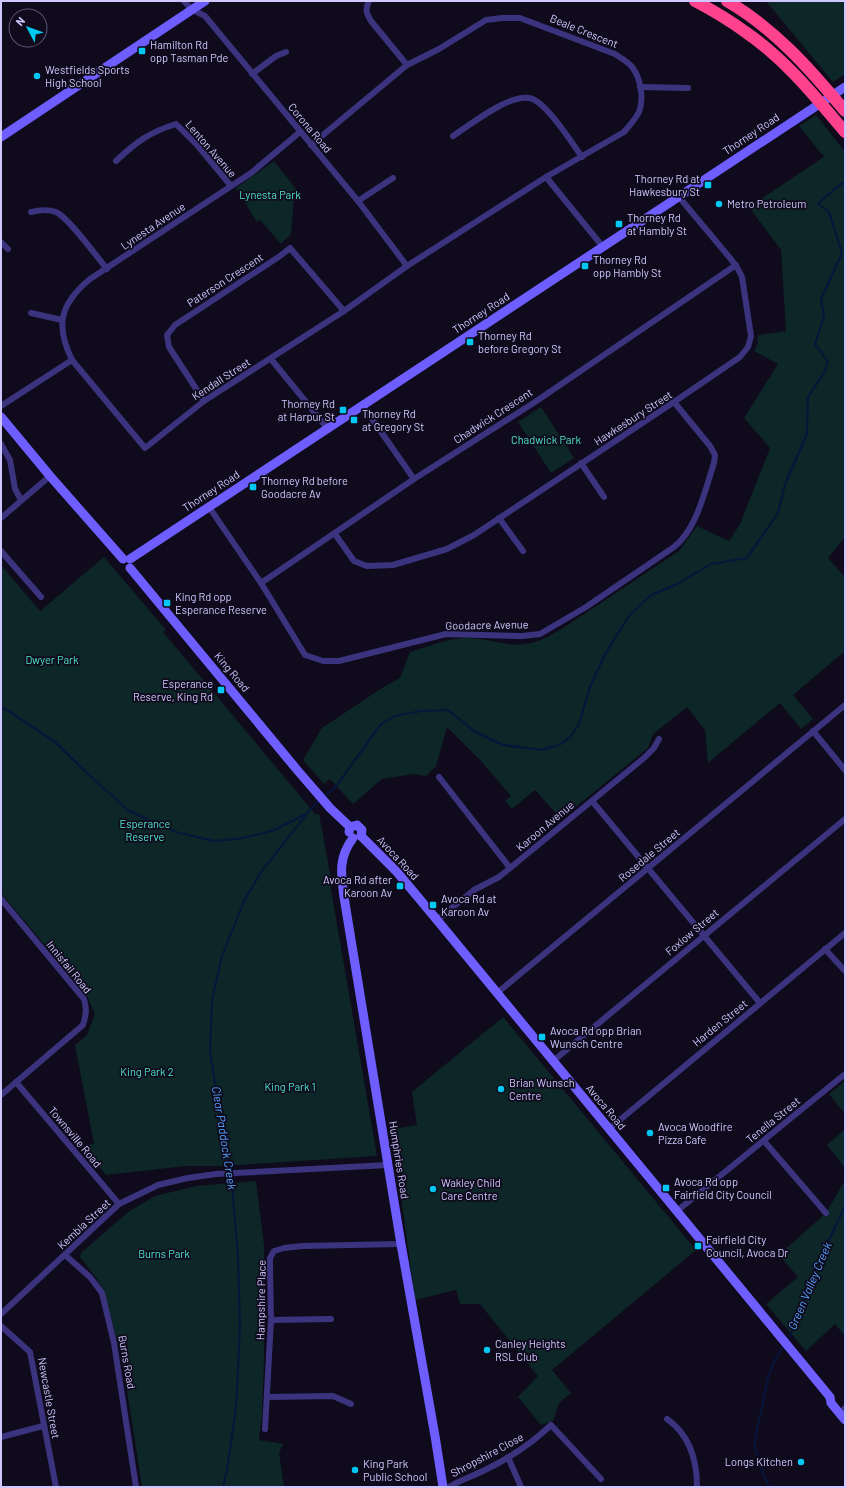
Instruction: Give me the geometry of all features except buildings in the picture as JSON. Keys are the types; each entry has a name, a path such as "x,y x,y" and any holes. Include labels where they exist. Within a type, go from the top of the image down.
{"highway":[{"path":"695,1 744,30 762,44 795,74 845,132"},
{"path":"726,1 772,33 795,54 845,111"}],"main road":[{"path":"1,137 205,1"},
{"name":"Thorney Road","path":"128,562 845,87"},
{"name":"King Road","path":"1,418 50,476 128,562 316,792 350,827 349,833 357,837"},
{"name":"Avoca Road","path":"357,837 397,872 830,1397 831,1403 845,1420"},
{"name":"Humphries Road","path":"357,837 346,847 341,862 342,880 401,1244 443,1487"},
{"name":"Avoca Road","path":"830,1397 836,1399 845,1409"}],"street":[{"path":"184,1 191,10"},
{"path":"369,1 366,6 366,13 370,21 407,66"},
{"name":"Corona Road","path":"191,10 205,16 358,201 407,266"},
{"name":"Beale Crescent","path":"311,145 407,66 439,49 486,20 520,18 615,54 626,61 633,68 640,87 641,100 639,111 632,123 624,132 546,177 407,266"},
{"path":"252,74 276,56 286,52"},
{"path":"640,87 688,88"},
{"path":"453,136 514,99 530,98 539,103 555,119 582,157"},
{"name":"Lenton Avenue","path":"116,161 130,147 150,133 176,124 231,186"},
{"name":"Lynesta Avenue","path":"72,360 65,346 62,333 62,320 68,302 78,289 90,279 251,173 300,132"},
{"path":"546,177 603,247"},
{"path":"358,201 393,178"},
{"name":"Hawkesbury Street","path":"335,534 354,561 367,566 393,565 447,549 474,535 736,361 745,352 751,332 742,277 736,265 679,197"},
{"path":"31,212 41,210 50,211 62,216 107,268"},
{"path":"1,242 8,249"},
{"name":"Paterson Crescent","path":"204,401 170,347 167,335 175,325 290,248 344,311"},
{"name":"Chadwick Crescent","path":"260,583 335,534 414,479 534,402 736,265"},
{"name":"Kendall Street","path":"72,360 145,448 204,401 344,311 407,266"},
{"path":"31,314 62,320"},
{"path":"271,359 328,429"},
{"path":"1,406 72,360"},
{"name":"Goodacre Avenue","path":"209,507 260,583 305,655 323,661 339,661 446,634 522,636 540,634 586,607 677,545 686,535 696,516 716,455 674,402"},
{"path":"363,406 414,479"},
{"path":"1,444 10,460 14,489 21,500"},
{"path":"581,463 604,497"},
{"path":"1,518 50,476"},
{"path":"499,518 523,551"},
{"path":"1,551 41,597"},
{"name":"Rosedale Street","path":"497,993 845,705"},
{"path":"813,731 845,770"},
{"name":"Karoon Avenue","path":"437,920 474,890 495,879 510,868 644,758 654,748 659,739"},
{"path":"438,777 510,868"},
{"path":"592,801 760,1003"},
{"name":"Foxlow Street","path":"553,1061 845,819"},
{"name":"Innisfail Road","path":"1,899 84,999 86,1007 86,1016 83,1024 1,1095"},
{"name":"Harden Street","path":"609,1129 845,933"},
{"path":"825,949 845,971"},
{"name":"Tenella Street","path":"677,1211 845,1074"},
{"name":"Townsville Road","path":"16,1082 120,1204"},
{"path":"764,1141 826,1213"},
{"name":"Kembla Street","path":"1,1314 120,1204 158,1185 188,1178 216,1174 388,1165"},
{"name":"Hampshire Place","path":"266,1429 271,1320 270,1258 274,1251 302,1246 401,1244"},
{"name":"Burns Road","path":"65,1255 90,1278 102,1293 114,1343 136,1487"},
{"path":"271,1320 331,1319"},
{"name":"Newcastle Street","path":"1,1326 30,1352 43,1426 56,1487"},
{"path":"268,1398 333,1396 351,1404"},
{"path":"667,1420 677,1426 689,1444 697,1474 697,1487"},
{"name":"Shropshire Close","path":"449,1487 508,1458 532,1443 551,1425 601,1479"},
{"path":"1,1437 43,1426"},
{"path":"508,1458 521,1487"}],"green space":[{"path":"766,1 845,1 845,74 833,82"},
{"path":"816,115 845,152 845,537 828,558 845,577 845,651 793,695 813,719 801,729 780,703 708,763 705,730 687,707 653,734 648,748 561,819 535,790 512,809 505,801 511,796 481,761 447,727 436,766 426,776 414,774 382,779 353,804 330,779 324,784 303,760 322,728 385,686 400,678 410,652 443,642 464,638 518,645 536,642 563,628 679,551 697,526 729,541 740,524 770,448 744,418 778,364 754,351 757,345 758,335 786,331 781,250 749,207 824,157 799,126"},
{"name":"Lynesta Park","path":"274,161 300,194 294,198 291,234 281,244 260,220 257,222 236,188"},
{"name":"Chadwick Park","path":"541,407 574,458 551,473 518,422"},
{"path":"104,557 166,630 163,632 316,815 319,814 377,1156 223,1166 185,1166 106,1175 81,1145 94,1144 75,1045 87,1035 95,1014 86,994 1,893 1,565 40,611"},
{"path":"503,1017 696,1250 552,1370 571,1393 559,1403 553,1421 541,1425 518,1397 538,1376 480,1304 460,1304 456,1290 415,1300 392,1129 417,1125 412,1092"},
{"path":"845,1081 845,1114 829,1094"},
{"path":"845,1129 845,1168 827,1145"},
{"path":"845,1180 845,1336 835,1324 806,1351 766,1304 798,1277 779,1255 826,1213"},
{"name":"Burns Park","path":"256,1181 264,1245 264,1359 262,1414 259,1440 283,1444 279,1453 284,1487 142,1487 122,1358 105,1295 97,1279 80,1257 82,1252 128,1212 155,1196 196,1186"}],"waterway":[{"path":"324,797 337,785 381,724 395,716 421,711 448,710 474,731 503,745 543,750 561,744 571,736 579,724 590,687 605,654 629,616 651,595 677,584 711,564 747,558 778,513 785,484 807,434 808,397 824,373 828,362 815,344 824,316 821,299 842,253 829,212 818,204 845,181"},
{"path":"1,707 55,742 129,811 176,832 214,841 238,839 272,831 306,814 320,799"},
{"name":"Clear Paddock Creek","path":"223,1487 236,1408 240,1328 238,1256 232,1186 210,1051 212,1000 222,956 244,901 261,872 306,815"},
{"name":"Green Valley Creek","path":"787,1341 797,1322 816,1268 845,1206"},
{"path":"769,1487 754,1444 768,1378 775,1360 783,1346"}],"place":[{"name":"Hamilton Rd opp Tasman Pde","path":"142,51"},
{"name":"Westfields Sports High School","path":"37,76"},
{"name":"Thorney Rd at Hawkesbury St","path":"708,185"},
{"name":"Metro Petroleum","path":"719,204"},
{"name":"Thorney Rd at Hambly St","path":"619,224"},
{"name":"Thorney Rd opp Hambly St","path":"585,266"},
{"name":"Thorney Rd before Gregory St","path":"470,342"},
{"name":"Thorney Rd at Harpur St","path":"343,410"},
{"name":"Thorney Rd at Gregory St","path":"354,420"},
{"name":"Thorney Rd before Goodacre Av","path":"253,487"},
{"name":"King Rd opp Esperance Reserve","path":"167,603"},
{"name":"Esperance Reserve, King Rd","path":"221,690"},
{"name":"Avoca Rd after Karoon Av","path":"400,886"},
{"name":"Avoca Rd at Karoon Av","path":"433,905"},
{"name":"Avoca Rd opp Brian Wunsch Centre","path":"542,1037"},
{"name":"Brian Wunsch Centre","path":"501,1089"},
{"name":"Avoca Woodfire Pizza Cafe","path":"650,1133"},
{"name":"Avoca Rd opp Fairfield City Council","path":"666,1188"},
{"name":"Wakley Child Care Centre","path":"433,1189"},
{"name":"Fairfield City Council, Avoca Dr","path":"698,1246"},
{"name":"Canley Heights RSL Club","path":"487,1350"},
{"name":"Longs Kitchen","path":"801,1462"},
{"name":"King Park Public School","path":"355,1470"}],"park label":[{"name":"Dwyer Park","path":"52,660"},
{"name":"Esperance Reserve","path":"145,830"},
{"name":"King Park 2","path":"147,1072"},
{"name":"King Park 1","path":"290,1087"}]}
